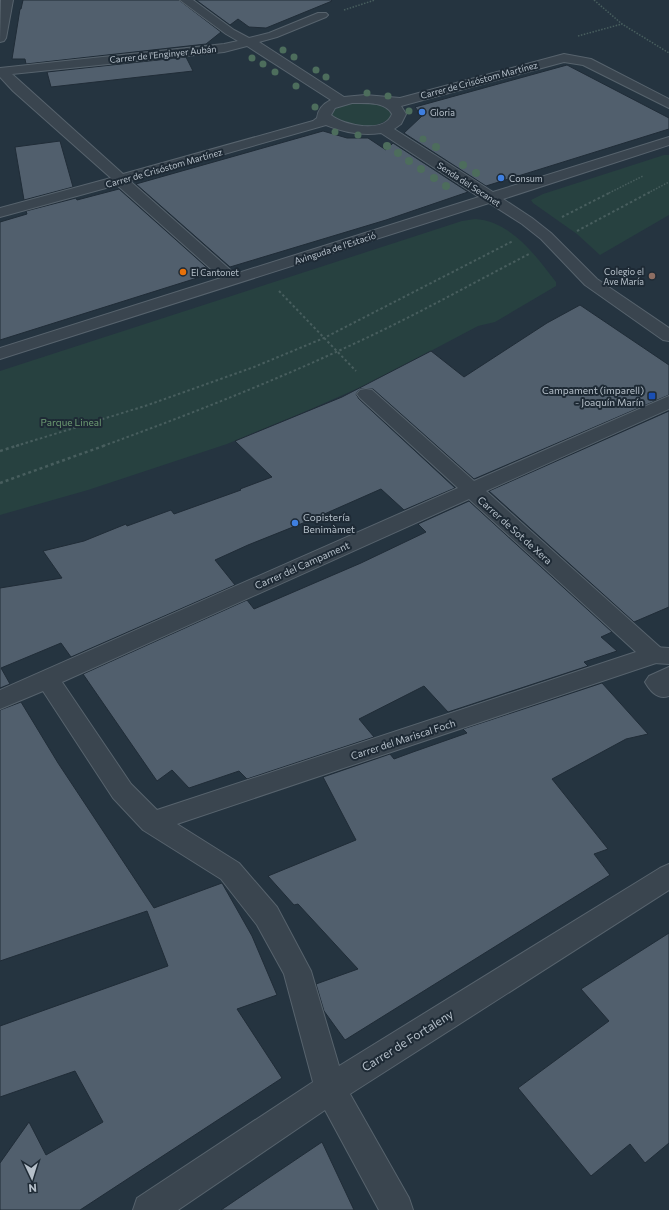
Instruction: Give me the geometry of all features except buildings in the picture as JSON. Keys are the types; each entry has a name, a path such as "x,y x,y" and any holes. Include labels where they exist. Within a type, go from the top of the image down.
{"street":[{"path":"0,38 2,14 7,0"},
{"path":"186,0 230,32 341,101"},
{"name":"Carrer de l'Enginyer Aubán","path":"0,75 224,48 273,35 322,15"},
{"name":"Carrer de Crisóstom Martínez","path":"0,213 101,186 147,171 318,124 324,120 324,112 328,108 341,101 360,99 400,102 557,59 579,60 669,104"},
{"path":"0,75 18,88 109,168 120,180 232,280"},
{"path":"324,116 332,124 345,129 361,130 383,128 392,124 399,116 398,111 394,107 380,101"},
{"name":"Senda del Secanet","path":"383,128 527,221 553,243 592,282 669,336"},
{"name":"Avinguda de l'Estació","path":"0,354 669,141"},
{"name":"Carrer de Sot de Xera","path":"366,394 471,490 662,656"},
{"name":"Carrer del Campament","path":"0,700 669,402"},
{"name":"Carrer del Mariscal Foch","path":"152,822 662,656"},
{"path":"669,676 657,682 664,689 669,686"},
{"path":"47,679 122,790 152,822 230,871 267,916 297,971 330,1089 397,1210"},
{"name":"Carrer de Fortaleny","path":"149,1210 330,1089 669,876"}],"path":[{"path":"322,15 342,11 375,0"},
{"path":"594,0 622,24 669,53"},
{"path":"560,218 648,173"},
{"path":"574,232 669,182"},
{"path":"0,451 148,405 254,367 324,338 518,239"},
{"path":"0,483 141,433 338,351 430,307 533,253"},
{"path":"277,288 338,351 369,386 366,394"}],"green space":[{"path":"360,102 373,103 386,108 391,114 390,118 376,125 358,127 346,124 331,116 335,108 342,104"},
{"path":"664,155 669,155 669,215 600,255 577,234 533,203 531,200 543,194"},
{"name":"Parque Lineal","path":"475,219 488,221 500,226 522,242 540,261 556,282 556,286 495,322 478,326 370,383 227,444 88,490 0,515 0,371 462,221"}],"place":[{"name":"Gloria","path":"422,112"},
{"name":"Consum","path":"501,178"},
{"name":"El Cantonet","path":"183,272"},
{"name":"Colegio el Ave María","path":"652,276"},
{"name":"Campament (imparell) - Joaquín Marín","path":"652,396"},
{"name":"Copistería Benimàmet","path":"295,523"}]}
